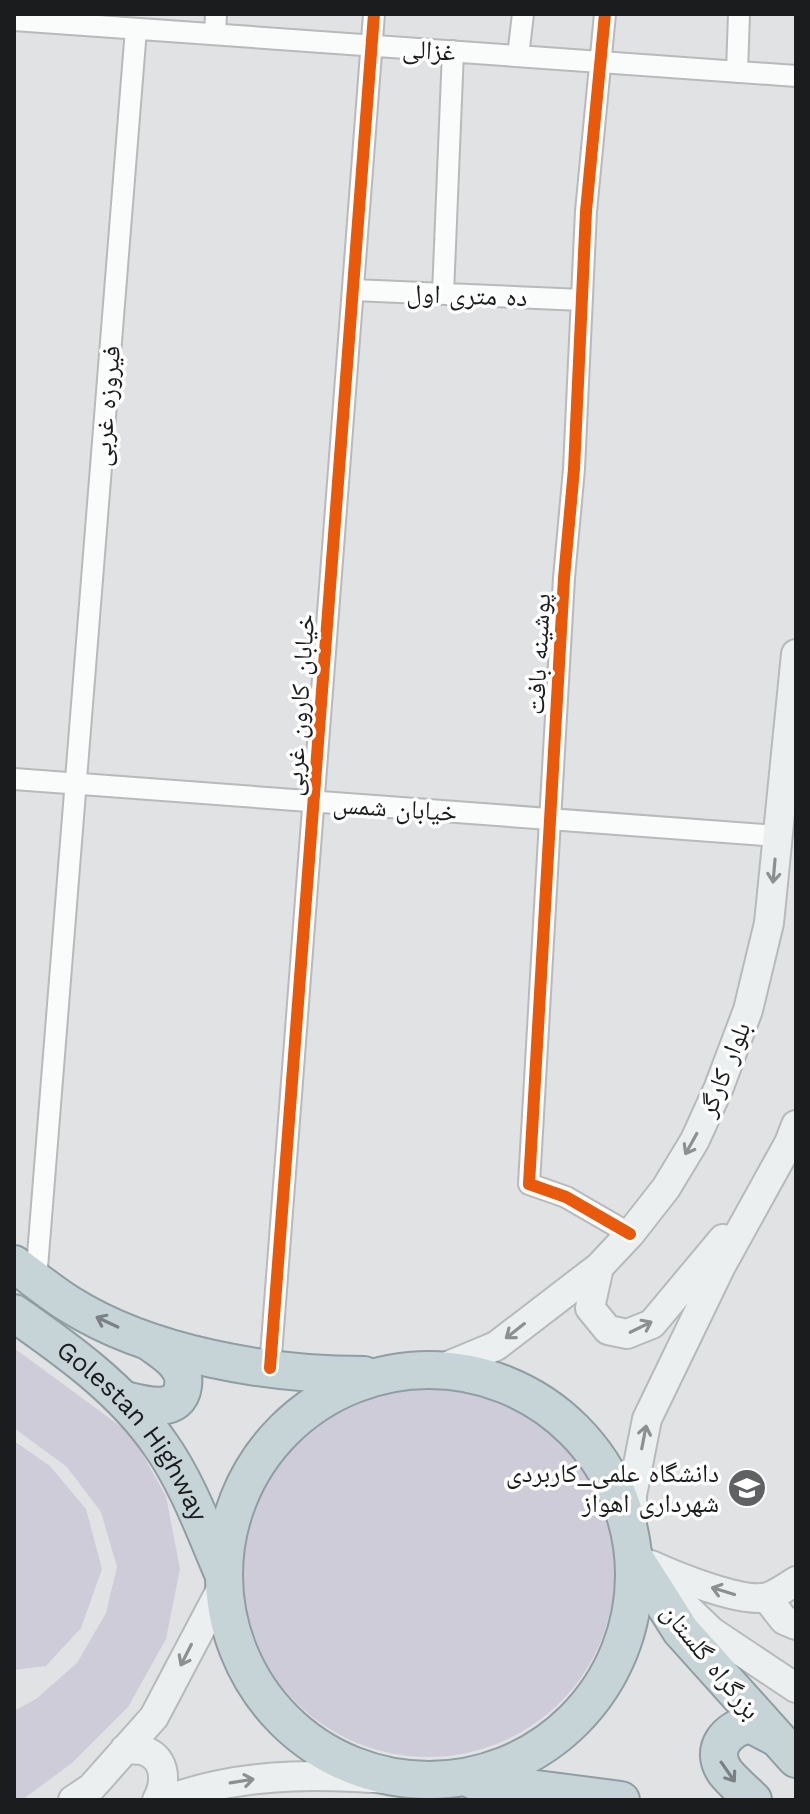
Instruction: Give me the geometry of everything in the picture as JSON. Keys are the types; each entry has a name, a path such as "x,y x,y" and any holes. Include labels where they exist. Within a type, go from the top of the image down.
{"highway":[{"name":"Golestan Highway","path":"25,1272 71,1305 149,1342 196,1355 270,1368 325,1375 373,1375"},
{"name":"Golestan Highway","path":"14,1313 125,1400 161,1445 195,1510 222,1579"},
{"path":"125,1400 161,1406 175,1401 182,1391 184,1379 179,1367 149,1342"},
{"path":"443,1781 519,1761 570,1726 608,1677 630,1619 633,1549 616,1489 586,1442 546,1405 496,1379 443,1368 373,1375 313,1403 265,1448 234,1506 222,1579 236,1647 266,1701 310,1744 365,1772 443,1781 621,1800"},
{"name":"بزرگراه گلستان","path":"633,1549 681,1631 784,1748"},
{"path":"753,1800 724,1770 719,1757 725,1736 735,1727 750,1724 784,1748"}],"main road":[{"name":"بلوار کارگر","path":"443,1368 496,1346 599,1267 666,1188 695,1140 748,1010 769,923 796,654"},
{"path":"796,1125 721,1266 647,1419 632,1495 633,1549 712,1632 796,1688"},
{"path":"599,1267 590,1308 608,1330 627,1334 652,1324 759,1196"},
{"path":"633,1549 675,1576 736,1595 767,1598 796,1581"},
{"path":"73,1800 91,1788 154,1717 222,1579"},
{"path":"767,1598 784,1620 796,1625"},
{"path":"125,1749 146,1751 161,1765 165,1786 157,1800"},
{"path":"166,1800 200,1788 285,1774 443,1781"}],"street":[{"name":"خیابان کارون غربی","path":"270,1368 374,14"},
{"path":"518,56 523,14"},
{"name":"پوشینه بافت","path":"605,14 586,211 574,469 564,578 529,1184 566,1197 630,1234"},
{"path":"737,72 739,14"},
{"name":"غزالی","path":"14,20 58,18 136,29 216,24 371,46 796,76"},
{"name":"فیروزه غربی","path":"25,1272 76,784 136,29"},
{"path":"443,294 453,51"},
{"name":"ده متری اول","path":"353,290 582,300"},
{"name":"خیابان شمس","path":"14,779 777,836"}],"shaded area":[{"path":"14,1348 131,1434 166,1496 180,1569 166,1639 128,1707 72,1763 22,1800 14,1800 14,1711 36,1699 77,1663 106,1613 117,1567 101,1512 67,1467 14,1428"},
{"path":"428,1383 465,1386 500,1397 547,1425 573,1451 601,1498 612,1533 615,1570 612,1607 601,1642 573,1689 547,1715 500,1743 465,1754 428,1757 391,1754 356,1743 309,1715 283,1689 255,1642 244,1607 241,1570 244,1533 255,1498 283,1451 309,1425 356,1397 391,1386"},
{"path":"14,1441 50,1466 86,1509 102,1569 81,1628 46,1666 14,1670"}],"cycle path":[{"path":"270,1368 374,14"},
{"path":"605,14 586,211 574,469 564,578 529,1184 566,1197 630,1234"}],"place":[{"name":"دانشگاه علمی_کاربردی شهرداری اهواز","path":"747,1488"}]}
